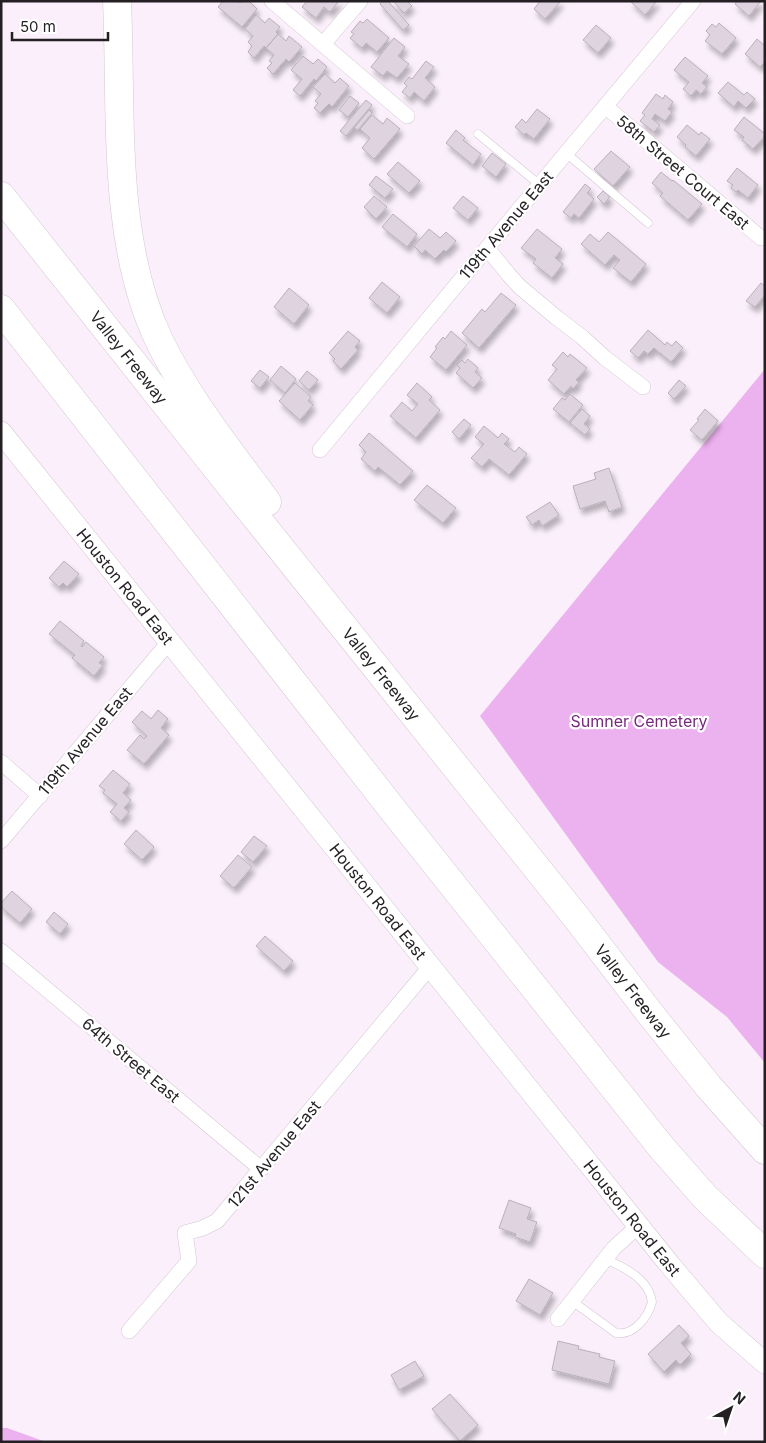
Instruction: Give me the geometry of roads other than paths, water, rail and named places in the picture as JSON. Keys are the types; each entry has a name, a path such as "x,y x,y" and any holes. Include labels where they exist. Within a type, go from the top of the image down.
{"highway":[{"path":"117,1 121,141 128,234 136,274 147,310 158,336 199,408 394,675 438,744"},
{"name":"Valley Freeway","path":"1,196 576,917 652,1016 765,1150"},
{"path":"1,309 393,810 662,1148 705,1197 765,1254"},
{"path":"1,337 112,472 277,661"}],"street":[{"path":"272,1 407,116"},
{"path":"323,44 360,1"},
{"name":"119th Avenue East","path":"320,450 693,1"},
{"name":"58th Street Court East","path":"605,106 761,238"},
{"path":"487,248 520,286 605,358 643,387"},
{"name":"Houston Road East","path":"1,432 638,1226 719,1323 765,1363"},
{"name":"119th Avenue East","path":"1,841 169,642"},
{"path":"1,762 40,796"},
{"name":"64th Street East","path":"1,951 261,1169"},
{"name":"121st Avenue East","path":"129,1332 189,1261 185,1233 203,1228 217,1221 430,967"},
{"path":"558,1319 614,1248 638,1226"}],"lane":[{"path":"478,134 540,185"},
{"path":"566,153 648,223"},
{"path":"572,1301 616,1333 624,1333 635,1328 645,1318 652,1302 649,1291 644,1284 627,1270 605,1259"}],"park label":[{"name":"Sumner Cemetery","path":"639,721"}]}
